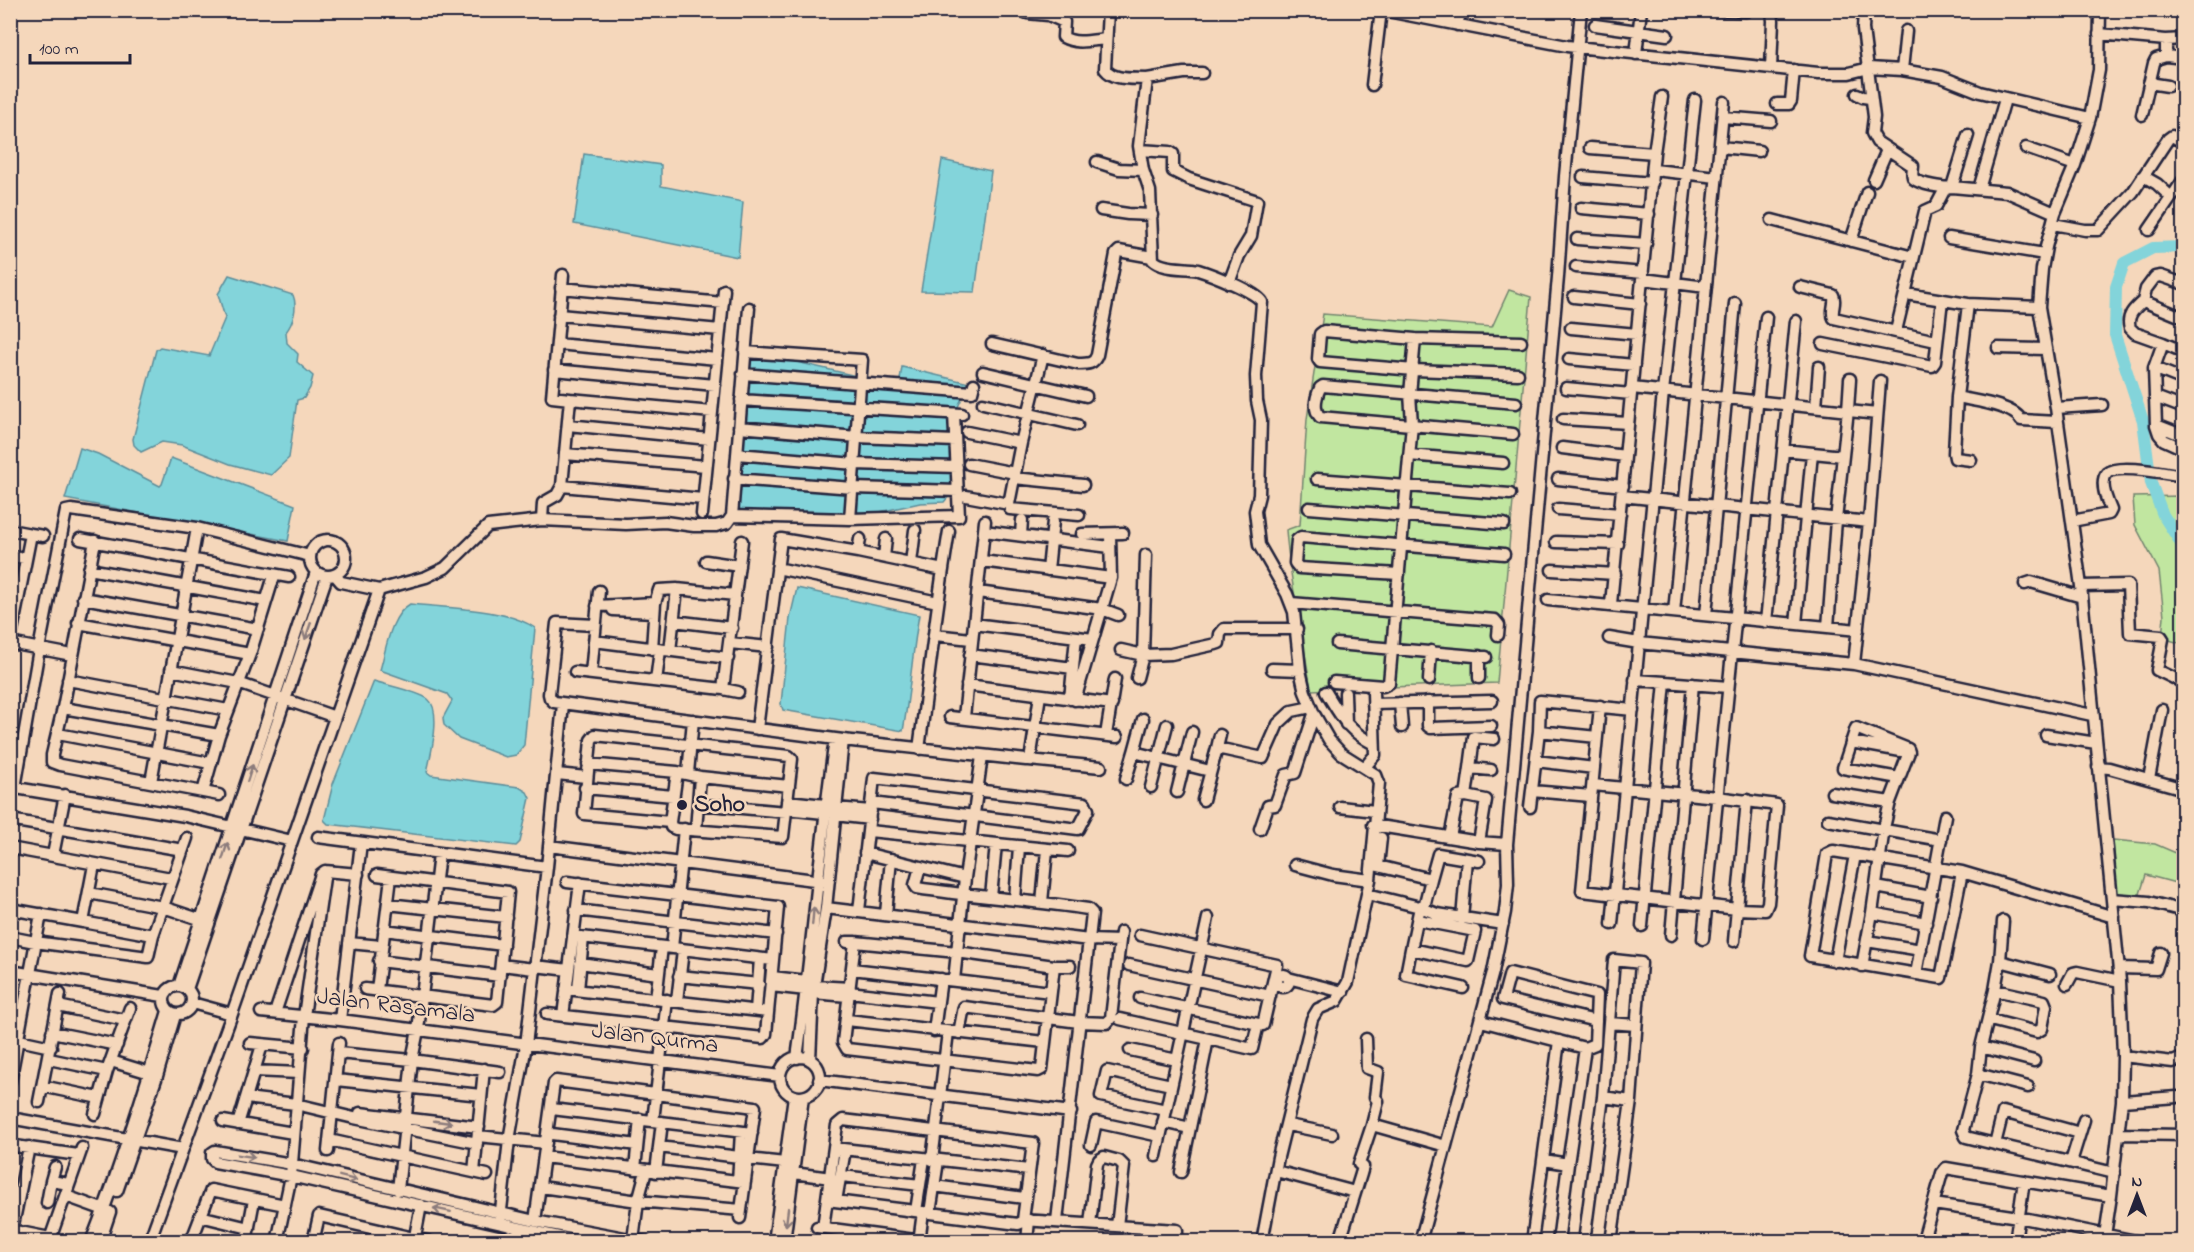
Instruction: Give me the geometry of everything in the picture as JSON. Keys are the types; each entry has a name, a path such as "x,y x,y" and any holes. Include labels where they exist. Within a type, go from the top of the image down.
{"street":[{"path":"1108,10 1105,69 1108,72 1118,77 1146,79 1184,73 1202,73"},
{"path":"1372,85 1382,10 1574,47 1841,74 1869,68 1902,70 1942,77 2005,99 2090,118"},
{"path":"1457,25 1461,10"},
{"path":"1420,1242 1442,1145 1481,1021 1503,924 1508,884 1507,844 1557,288 1574,47 1581,10"},
{"path":"1636,54 1641,10"},
{"path":"1717,10 1746,11"},
{"path":"1771,68 1772,10"},
{"path":"1864,10 1863,28 1874,117 1874,137 1887,150 1913,166 1914,179 1948,188 2007,192 2054,218 2085,230 2098,230 2133,192 2170,136 2184,143"},
{"path":"2100,10 2099,70 2090,118 2075,165 2054,218 2044,254 2039,307 2056,408 2081,592 2120,981 2122,1101 2105,1237"},
{"path":"1027,13 1049,13 1064,22 1063,37 1067,40 1089,42 1106,39"},
{"path":"1594,25 1667,35"},
{"path":"1902,70 1906,31"},
{"path":"2099,34 2166,40 2184,39"},
{"path":"2166,40 2166,56"},
{"path":"2142,115 2156,59 2166,56 2184,58"},
{"path":"1777,104 1789,104 1791,101 1794,70"},
{"path":"1146,79 1140,150 1143,170 1150,191 1152,257 1158,265 1200,271 1229,283 1259,298 1262,302 1256,376 1257,401 1261,420 1256,527 1259,544 1291,603 1297,629 1300,670 1313,711 1329,740 1341,753 1365,767 1378,778 1373,825 1374,866 1371,896 1348,982 1334,1003 1314,1013 1276,1171 1262,1242"},
{"path":"2149,83 2168,86"},
{"path":"1857,94 1870,98"},
{"path":"1611,604 1654,153 1662,96"},
{"path":"1979,189 2005,99"},
{"path":"1612,924 1663,392 1695,100"},
{"path":"1674,612 1725,102"},
{"path":"1724,117 1771,121"},
{"path":"1896,331 1925,211 1936,206 1948,188 1968,135"},
{"path":"1721,147 1759,151"},
{"path":"1590,148 1654,153"},
{"path":"2026,148 2075,165"},
{"path":"1140,150 1170,152 1173,154 1173,171 1189,179 1257,201 1251,236 1239,256 1229,283"},
{"path":"1874,180 1887,150"},
{"path":"1097,162 1119,169 1143,170"},
{"path":"1654,170 1717,177"},
{"path":"2143,176 2157,184 2171,197"},
{"path":"1583,177 1652,183"},
{"path":"2149,230 2184,179"},
{"path":"1851,241 1866,192"},
{"path":"1581,208 1649,214"},
{"path":"1101,210 1152,215"},
{"path":"1772,220 1913,257"},
{"path":"1577,238 1646,244"},
{"path":"1949,238 2044,254"},
{"path":"992,344 1078,364 1088,364 1095,360 1116,254 1119,251 1152,257"},
{"path":"1576,267 1706,287"},
{"path":"562,275 552,397 712,412"},
{"path":"2184,285 2161,276 2155,277 2146,289 2143,301 2133,309 2130,317 2130,328 2135,333 2184,352"},
{"path":"1800,287 1833,295 1835,298 1834,318 1936,340"},
{"path":"561,288 723,303"},
{"path":"702,514 724,290"},
{"path":"1906,294 1968,304 2039,307"},
{"path":"1574,297 1640,304"},
{"path":"1823,344 1932,366 1935,362 1942,300"},
{"path":"2143,301 2184,318"},
{"path":"1706,615 1735,303"},
{"path":"1968,304 1957,397 1954,456 1971,460"},
{"path":"280,697 331,576 342,570 346,560 346,553 339,544 329,541 319,543 310,556 311,565 316,572 331,576 341,582 379,590 438,572 450,564 488,526 542,520 626,524 665,522 694,526 716,526 727,523 732,516 749,308"},
{"path":"559,315 720,330"},
{"path":"1702,939 1766,317"},
{"path":"1766,622 1796,321"},
{"path":"1571,328 1637,334"},
{"path":"1518,374 1414,370 1320,362 1318,359 1320,334 1324,331 1415,339 1521,342"},
{"path":"1334,682 1387,686 1389,683 1412,424 1410,394 1414,370 1415,339"},
{"path":"2163,343 2154,368 2156,425 2164,440 2184,449"},
{"path":"557,344 717,359"},
{"path":"1998,348 2046,350"},
{"path":"745,352 862,360 850,519"},
{"path":"1043,356 1021,443 1009,504 1010,509 1081,518 1082,539"},
{"path":"1569,359 1634,364"},
{"path":"1816,406 1819,367"},
{"path":"2154,368 2184,380"},
{"path":"554,370 715,385"},
{"path":"983,372 1086,396"},
{"path":"743,374 972,393 974,384"},
{"path":"1828,627 1850,379"},
{"path":"1854,664 1869,522 1880,381"},
{"path":"1513,434 1320,417 1317,414 1316,401 1320,388 1323,387 1516,403"},
{"path":"1566,388 1696,394 1877,414"},
{"path":"1957,397 1996,405 2018,414 2021,420 2058,422"},
{"path":"2155,397 2184,408"},
{"path":"542,520 543,503 557,495 562,486 570,399"},
{"path":"732,516 850,519 959,516 962,494 955,441 958,414 741,400"},
{"path":"983,403 1077,425"},
{"path":"2056,408 2102,405"},
{"path":"1563,419 1628,423"},
{"path":"568,425 709,439"},
{"path":"2156,425 2184,436"},
{"path":"739,427 955,441"},
{"path":"967,432 1021,443"},
{"path":"1562,448 1625,456"},
{"path":"1783,450 1843,456"},
{"path":"1796,624 1812,453"},
{"path":"565,454 706,466"},
{"path":"736,454 855,464 957,467"},
{"path":"1409,455 1503,463"},
{"path":"969,464 1014,476 1083,485"},
{"path":"2072,521 2109,514 2111,510 2105,494 2105,476 2115,469 2184,476"},
{"path":"1317,478 1510,494"},
{"path":"734,479 962,494 1009,504"},
{"path":"1558,479 1622,490 1653,500 1869,522"},
{"path":"562,486 703,499"},
{"path":"1309,508 1504,524"},
{"path":"1558,509 1620,514"},
{"path":"292,841 185,816 13,788 66,511 197,528 310,556"},
{"path":"1021,534 1022,520"},
{"path":"1048,570 1053,521"},
{"path":"964,717 985,526 1052,540 1082,539 1123,533"},
{"path":"150,782 197,528"},
{"path":"10,530 44,536"},
{"path":"911,563 915,530"},
{"path":"919,748 949,531"},
{"path":"31,534 26,558 16,586 10,642 72,655"},
{"path":"1073,700 1111,578 1110,535"},
{"path":"1399,574 1299,567 1295,563 1297,540 1301,537 1504,554"},
{"path":"757,729 780,541 783,538 943,570"},
{"path":"80,539 289,578"},
{"path":"858,552 860,539"},
{"path":"884,557 886,539"},
{"path":"1082,539 1110,547"},
{"path":"95,542 52,755 54,763 219,795"},
{"path":"723,689 742,542"},
{"path":"1556,542 1618,544"},
{"path":"1137,678 1143,655 1146,555"},
{"path":"10,556 26,558"},
{"path":"706,561 739,566"},
{"path":"982,561 1111,578"},
{"path":"777,568 938,602"},
{"path":"89,569 266,600"},
{"path":"1552,570 1615,574"},
{"path":"183,987 280,697 316,572"},
{"path":"203,792 219,735 250,654 274,576"},
{"path":"2025,584 2031,582 2081,592 2128,585 2130,633 2162,636 2158,671 2184,683"},
{"path":"661,650 655,607 659,590 677,589 735,595"},
{"path":"656,681 661,650 674,621 677,589"},
{"path":"149,1242 232,1014 379,590"},
{"path":"591,673 599,591"},
{"path":"978,592 1102,609 1118,615"},
{"path":"84,598 258,629"},
{"path":"1548,600 1611,604 1858,630"},
{"path":"1291,603 1495,620 1499,625 1498,635"},
{"path":"597,606 609,607 617,611 655,607"},
{"path":"674,621 732,628"},
{"path":"78,623 250,654"},
{"path":"595,625 557,623 549,694 554,702 839,740 1101,767"},
{"path":"1121,650 1143,655 1171,654 1216,644 1219,643 1225,623 1297,629"},
{"path":"974,624 1093,639"},
{"path":"935,635 971,639"},
{"path":"1073,700 1072,668 1076,637"},
{"path":"1609,638 1732,653 1854,664 2092,715"},
{"path":"594,641 728,658"},
{"path":"730,643 768,647"},
{"path":"1337,644 1483,657 1479,678"},
{"path":"1429,680 1431,651"},
{"path":"970,655 1072,668"},
{"path":"1272,669 1300,670"},
{"path":"171,670 238,683 335,717"},
{"path":"575,672 738,692"},
{"path":"950,717 1111,736 1112,704 1116,679"},
{"path":"68,680 228,710"},
{"path":"1635,680 1728,687"},
{"path":"1642,926 1665,682"},
{"path":"1671,935 1694,684"},
{"path":"967,685 1112,704"},
{"path":"1365,767 1375,755 1373,692"},
{"path":"1326,693 1346,724 1357,735 1374,744"},
{"path":"1345,693 1346,724"},
{"path":"1029,760 1040,695"},
{"path":"1373,704 1492,701"},
{"path":"1530,807 1539,731 1540,701 1633,710"},
{"path":"1428,702 1428,726 1431,729 1491,726"},
{"path":"1400,703 1402,727"},
{"path":"500,1217 509,1140 526,1045 563,704"},
{"path":"1533,791 1592,791 1624,788 1775,804 1778,807 1767,907 1762,911 1585,893 1582,889 1592,791 1600,706"},
{"path":"63,708 219,735"},
{"path":"2149,779 2162,710"},
{"path":"1217,748 1263,758 1278,724 1292,711 1313,711"},
{"path":"1260,830 1268,806 1275,805 1286,775 1295,773 1313,711"},
{"path":"1126,779 1143,719"},
{"path":"670,822 586,814 583,811 591,740 595,735 690,746 789,756 792,759 784,836 781,838 671,827 673,796 690,746 693,720"},
{"path":"1151,787 1167,726"},
{"path":"1539,731 1597,737"},
{"path":"1177,792 1192,732"},
{"path":"58,734 210,763"},
{"path":"1203,800 1220,735"},
{"path":"2046,735 2096,743"},
{"path":"1466,796 1474,737 1494,739"},
{"path":"810,1060 810,987 839,740"},
{"path":"1862,966 1884,828 1890,802 1910,752 1851,742 1843,768 1899,778"},
{"path":"1134,752 1210,771"},
{"path":"954,980 982,756"},
{"path":"1536,761 1594,768"},
{"path":"588,764 789,786"},
{"path":"2098,767 2184,789"},
{"path":"1470,768 1491,770"},
{"path":"557,774 586,782 673,796"},
{"path":"696,830 700,777"},
{"path":"699,804 871,811 973,816 1078,829 1088,810 1085,802 877,777 873,780 871,811 859,911"},
{"path":"1832,793 1890,802"},
{"path":"53,855 65,795"},
{"path":"1450,837 1458,797 1466,796 1486,800 1479,842"},
{"path":"1734,941 1747,800"},
{"path":"1340,807 1375,811"},
{"path":"1916,974 1945,816"},
{"path":"10,820 183,850"},
{"path":"1828,820 1884,828 1941,840"},
{"path":"1373,825 1479,842 1507,844"},
{"path":"633,1240 638,1201 646,1170 659,1147 656,1094 664,1027 679,976 672,948 684,829"},
{"path":"868,831 1068,851"},
{"path":"318,837 547,867"},
{"path":"10,937 147,957 171,878 187,838"},
{"path":"1371,896 1370,880 1381,838"},
{"path":"340,1020 361,843"},
{"path":"991,897 996,844"},
{"path":"549,846 823,881"},
{"path":"1015,899 1019,847"},
{"path":"11,849 171,878"},
{"path":"1042,902 1047,850"},
{"path":"1962,872 1941,978 1835,962 1811,957 1809,954 1827,854 1833,851 1962,872 2114,917"},
{"path":"865,853 965,878"},
{"path":"398,1190 412,1060 418,1030 439,854"},
{"path":"1463,988 1406,975 1420,907 1425,903 1438,854 1479,861"},
{"path":"1835,962 1855,855"},
{"path":"886,914 891,859"},
{"path":"1462,919 1467,859"},
{"path":"84,922 94,865"},
{"path":"1295,865 1333,875 1370,880"},
{"path":"1374,866 1431,879"},
{"path":"920,867 915,885 917,888 963,895 1042,902 1091,911 1058,1221"},
{"path":"275,1013 321,874 325,871 358,874"},
{"path":"277,1242 291,1176 304,1016 325,871"},
{"path":"377,875 508,892 496,1004 371,990 379,961 391,877"},
{"path":"797,1058 826,908 823,881"},
{"path":"547,1014 763,1038 766,1034 778,909 776,906 567,882"},
{"path":"563,1016 580,963 576,910 580,883"},
{"path":"1876,886 1931,897"},
{"path":"89,893 163,907 207,920"},
{"path":"1371,896 1420,907 1437,914 1503,924"},
{"path":"2112,899 2149,902 2184,911"},
{"path":"388,904 506,917"},
{"path":"826,908 1089,940 1120,936 1109,1021 1104,1024 964,1007 945,1059 931,1160 934,1186 923,1212"},
{"path":"10,909 153,935"},
{"path":"576,910 776,934"},
{"path":"10,1082 41,914"},
{"path":"1872,914 1926,923"},
{"path":"1156,1156 1208,918"},
{"path":"1412,949 1468,961 1475,931 1418,920"},
{"path":"2003,921 2000,961 1990,1020 1981,1047 1978,1074 1963,1130 1966,1137 2114,1173"},
{"path":"384,930 503,945"},
{"path":"1140,935 1277,965 1279,982 1263,1025 1140,998"},
{"path":"578,937 773,960"},
{"path":"572,989 568,970 578,937"},
{"path":"1867,941 1921,950"},
{"path":"1054,966 1043,1065 1040,1070 847,1049 843,1044 852,969 851,942 1070,966"},
{"path":"349,943 381,946"},
{"path":"656,999 658,974 672,948"},
{"path":"2119,968 2156,969 2161,952"},
{"path":"756,1010 760,959"},
{"path":"1584,1242 1603,1097 1614,960 1641,963 1631,1101 1611,1242"},
{"path":"379,961 500,971 535,968 568,970"},
{"path":"2000,961 2050,974"},
{"path":"580,963 658,974"},
{"path":"1129,965 1195,980 1279,982 1342,994"},
{"path":"852,969 1052,992"},
{"path":"10,971 164,996"},
{"path":"2067,984 2073,973 2077,972 2120,981"},
{"path":"1481,1021 1585,1048 1595,1044 1596,1021 1597,995 1510,973 1503,999 1596,1021"},
{"path":"679,976 759,984"},
{"path":"934,1031 941,979"},
{"path":"771,981 938,1002"},
{"path":"173,986 183,987 191,995 192,1003 189,1010 183,1014 172,1013 163,1004 164,996 173,986"},
{"path":"572,989 768,1012"},
{"path":"1990,1020 2037,1032 2042,1029 2046,1005 2044,1001 1995,990"},
{"path":"39,1102 60,994"},
{"path":"192,1003 232,1014"},
{"path":"58,1006 125,1020"},
{"path":"95,1114 130,1008"},
{"name":"Jalan Rasamala","path":"261,1012 340,1020 526,1045"},
{"path":"131,1139 150,1072 172,1013"},
{"path":"100,1242 107,1211 172,1013"},
{"path":"1120,1019 1252,1049 1258,1024"},
{"path":"847,1020 1044,1042"},
{"path":"1609,1023 1636,1025"},
{"path":"52,1032 117,1045"},
{"path":"1181,1172 1208,1039"},
{"path":"1340,1241 1363,1167 1359,1164 1378,1101 1375,1097 1378,1073 1367,1068 1366,1039"},
{"path":"19,1040 51,1047"},
{"path":"1532,1242 1559,1041"},
{"path":"250,1043 303,1048"},
{"path":"238,1124 262,1045"},
{"name":"Jalan Qurma","path":"526,1045 780,1076"},
{"path":"1981,1047 2034,1061"},
{"path":"328,1151 338,1048 500,1072"},
{"path":"1557,1242 1585,1048"},
{"path":"1130,1050 1177,1060"},
{"path":"2123,1056 2173,1062 2184,1057"},
{"path":"797,1058 810,1060 817,1067 819,1080 814,1091 798,1096 783,1088 780,1076 785,1064 797,1058"},
{"path":"49,1059 150,1072"},
{"path":"474,1172 484,1069"},
{"path":"254,1071 299,1073"},
{"path":"1166,1110 1101,1096 1105,1079 1107,1071 1172,1085"},
{"path":"1978,1074 2028,1087"},
{"path":"336,1080 481,1095"},
{"path":"819,1080 1071,1112"},
{"path":"535,1221 553,1109 554,1083 753,1106 755,1110 746,1133 741,1214 541,1187"},
{"path":"42,1086 99,1098"},
{"path":"784,1242 789,1168 798,1096"},
{"path":"1603,1097 1631,1101"},
{"path":"2122,1101 2177,1097"},
{"path":"246,1098 296,1104 347,1115 356,1113 509,1140 549,1138 637,1145"},
{"path":"553,1109 746,1133"},
{"path":"1995,1144 2004,1111 2080,1133"},
{"path":"10,1118 183,1149"},
{"path":"640,1119 637,1145 646,1170"},
{"path":"931,1160 920,1185 923,1241 820,1228 831,1201 839,1149 837,1125 843,1120 1038,1143 1029,1170 1024,1198 1027,1242"},
{"path":"2072,1162 2084,1120"},
{"path":"223,1121 293,1133"},
{"path":"406,1122 478,1135"},
{"path":"1091,1145 1096,1122 1160,1136"},
{"path":"1163,1122 1190,1128"},
{"path":"1288,1125 1332,1134"},
{"path":"1372,1125 1442,1145"},
{"path":"2118,1134 2184,1135"},
{"path":"329,1140 487,1175"},
{"path":"15,1146 29,1147 80,1151 50,1240 11,1230 29,1147"},
{"path":"659,1147 835,1175 920,1185"},
{"path":"839,1149 1029,1170"},
{"path":"582,1242 542,1238 500,1217 292,1164 214,1151 212,1153 214,1162 291,1176 422,1205 500,1217 535,1221 646,1242"},
{"path":"546,1157 742,1182"},
{"path":"1090,1224 1097,1164 1104,1157 1119,1161 1124,1166 1117,1226"},
{"path":"1544,1160 1568,1164"},
{"path":"46,1203 55,1167"},
{"path":"774,1242 789,1168"},
{"path":"1939,1242 1925,1237 1943,1170 1946,1168 2111,1196"},
{"path":"1276,1171 1355,1192"},
{"path":"51,1181 69,1184"},
{"path":"2015,1242 2024,1181"},
{"path":"934,1186 1024,1198"},
{"path":"192,1241 200,1216 205,1188 254,1200 285,1204"},
{"path":"246,1242 254,1200"},
{"path":"34,1201 46,1203 64,1201 107,1211"},
{"path":"831,1201 1018,1224 1026,1220 1058,1221 1176,1230 1178,1232 1177,1242"},
{"path":"1934,1204 2018,1217 2105,1237 2141,1242"},
{"path":"414,1240 422,1205"},
{"path":"91,1242 107,1211"},
{"path":"313,1242 314,1214 414,1240 431,1242"},
{"path":"200,1216 249,1228"}],"green space":[{"path":"1509,290 1531,297 1497,683 1311,690 1286,530 1300,525 1307,419 1323,314 1492,327"},
{"path":"2183,496 2183,644 2162,638 2164,616 2159,571 2135,525 2133,497"},
{"path":"2113,840 2155,844 2183,856 2183,885 2146,875 2139,897 2117,898"}],"water":[{"path":"584,154 661,165 661,186 743,202 738,257 574,224"},
{"path":"942,160 991,171 975,292 921,291"},
{"path":"229,275 293,295 295,310 293,320 286,332 287,343 298,354 297,362 313,376 304,398 297,400 289,458 271,475 230,464 182,445 162,442 141,452 134,445 133,439 156,350 160,347 209,356 225,318 218,294"},
{"path":"750,351 899,386 902,367 969,383 951,422 952,488 950,495 944,502 920,503 875,513 746,518 737,514"},
{"path":"80,448 98,454 160,486 171,458 295,505 288,541 65,499"},
{"path":"797,588 919,615 903,731 783,710 781,704 790,618"},
{"path":"410,604 508,616 535,628 524,745 516,755 506,757 459,739 444,725 443,718 452,701 447,694 380,670 393,624 403,609"},
{"path":"374,681 418,694 428,699 432,705 435,722 427,772 431,775 519,787 527,792 530,798 520,842 516,846 328,824 324,820 333,784"}],"waterway":[{"path":"2184,247 2153,248 2124,263 2116,287 2115,335 2143,421 2151,483 2163,515 2184,548"}],"place":[{"name":"Soho","path":"682,805"}]}
